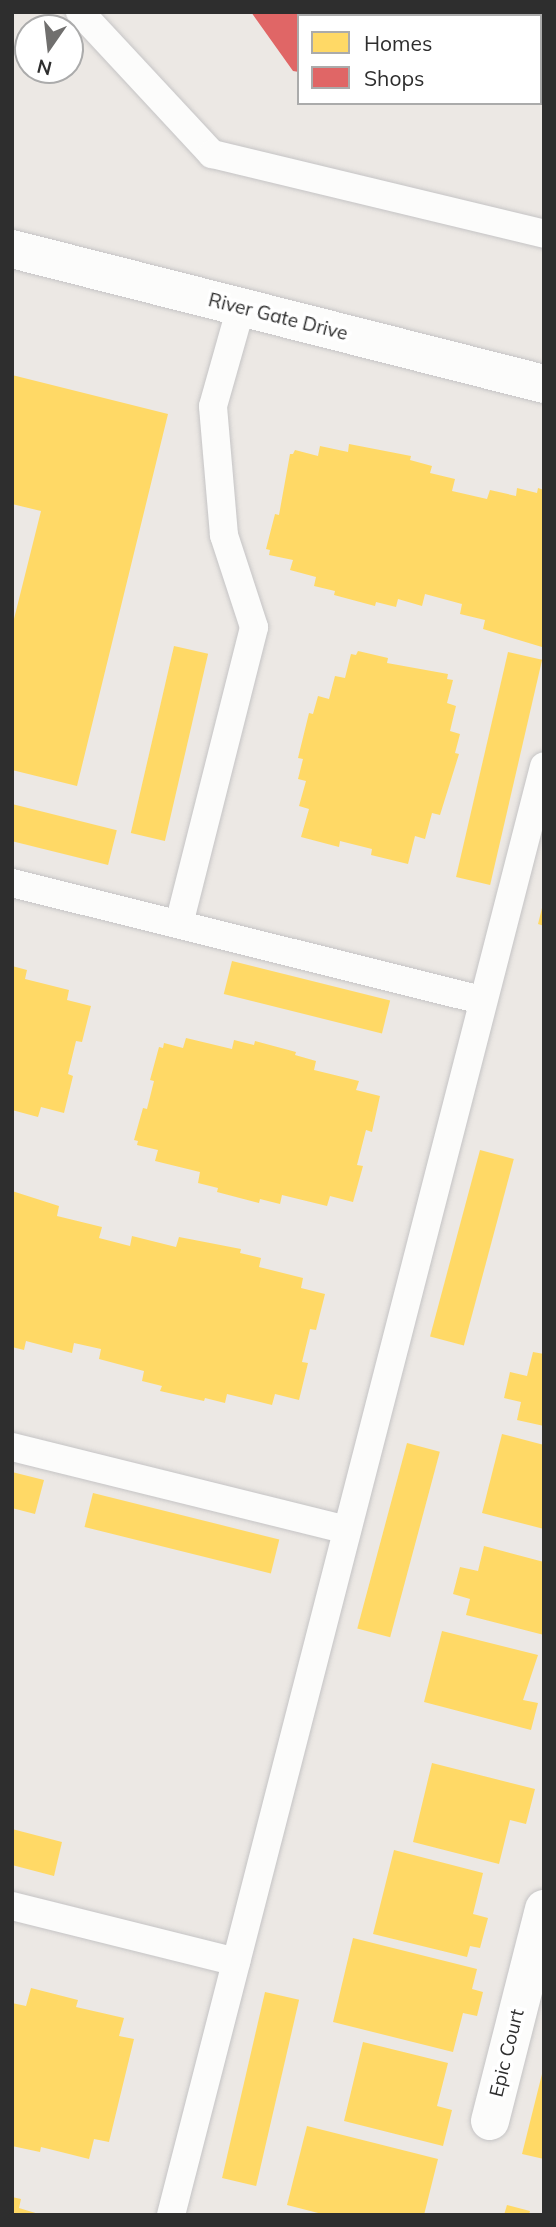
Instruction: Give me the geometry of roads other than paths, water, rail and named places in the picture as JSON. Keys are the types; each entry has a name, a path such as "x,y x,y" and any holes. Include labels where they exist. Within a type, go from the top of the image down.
{"street":[{"name":"River Gate Drive","path":"12,249 544,384"},
{"name":"Epic Court","path":"490,2121 534,1987 544,1909"}],"lane":[{"path":"80,12 212,154 544,234"},
{"path":"179,924 254,626 224,535 213,407 241,307"},
{"path":"170,2215 544,766"},
{"path":"12,883 484,1000"},
{"path":"12,1447 347,1530"},
{"path":"12,1906 236,1962"}]}
